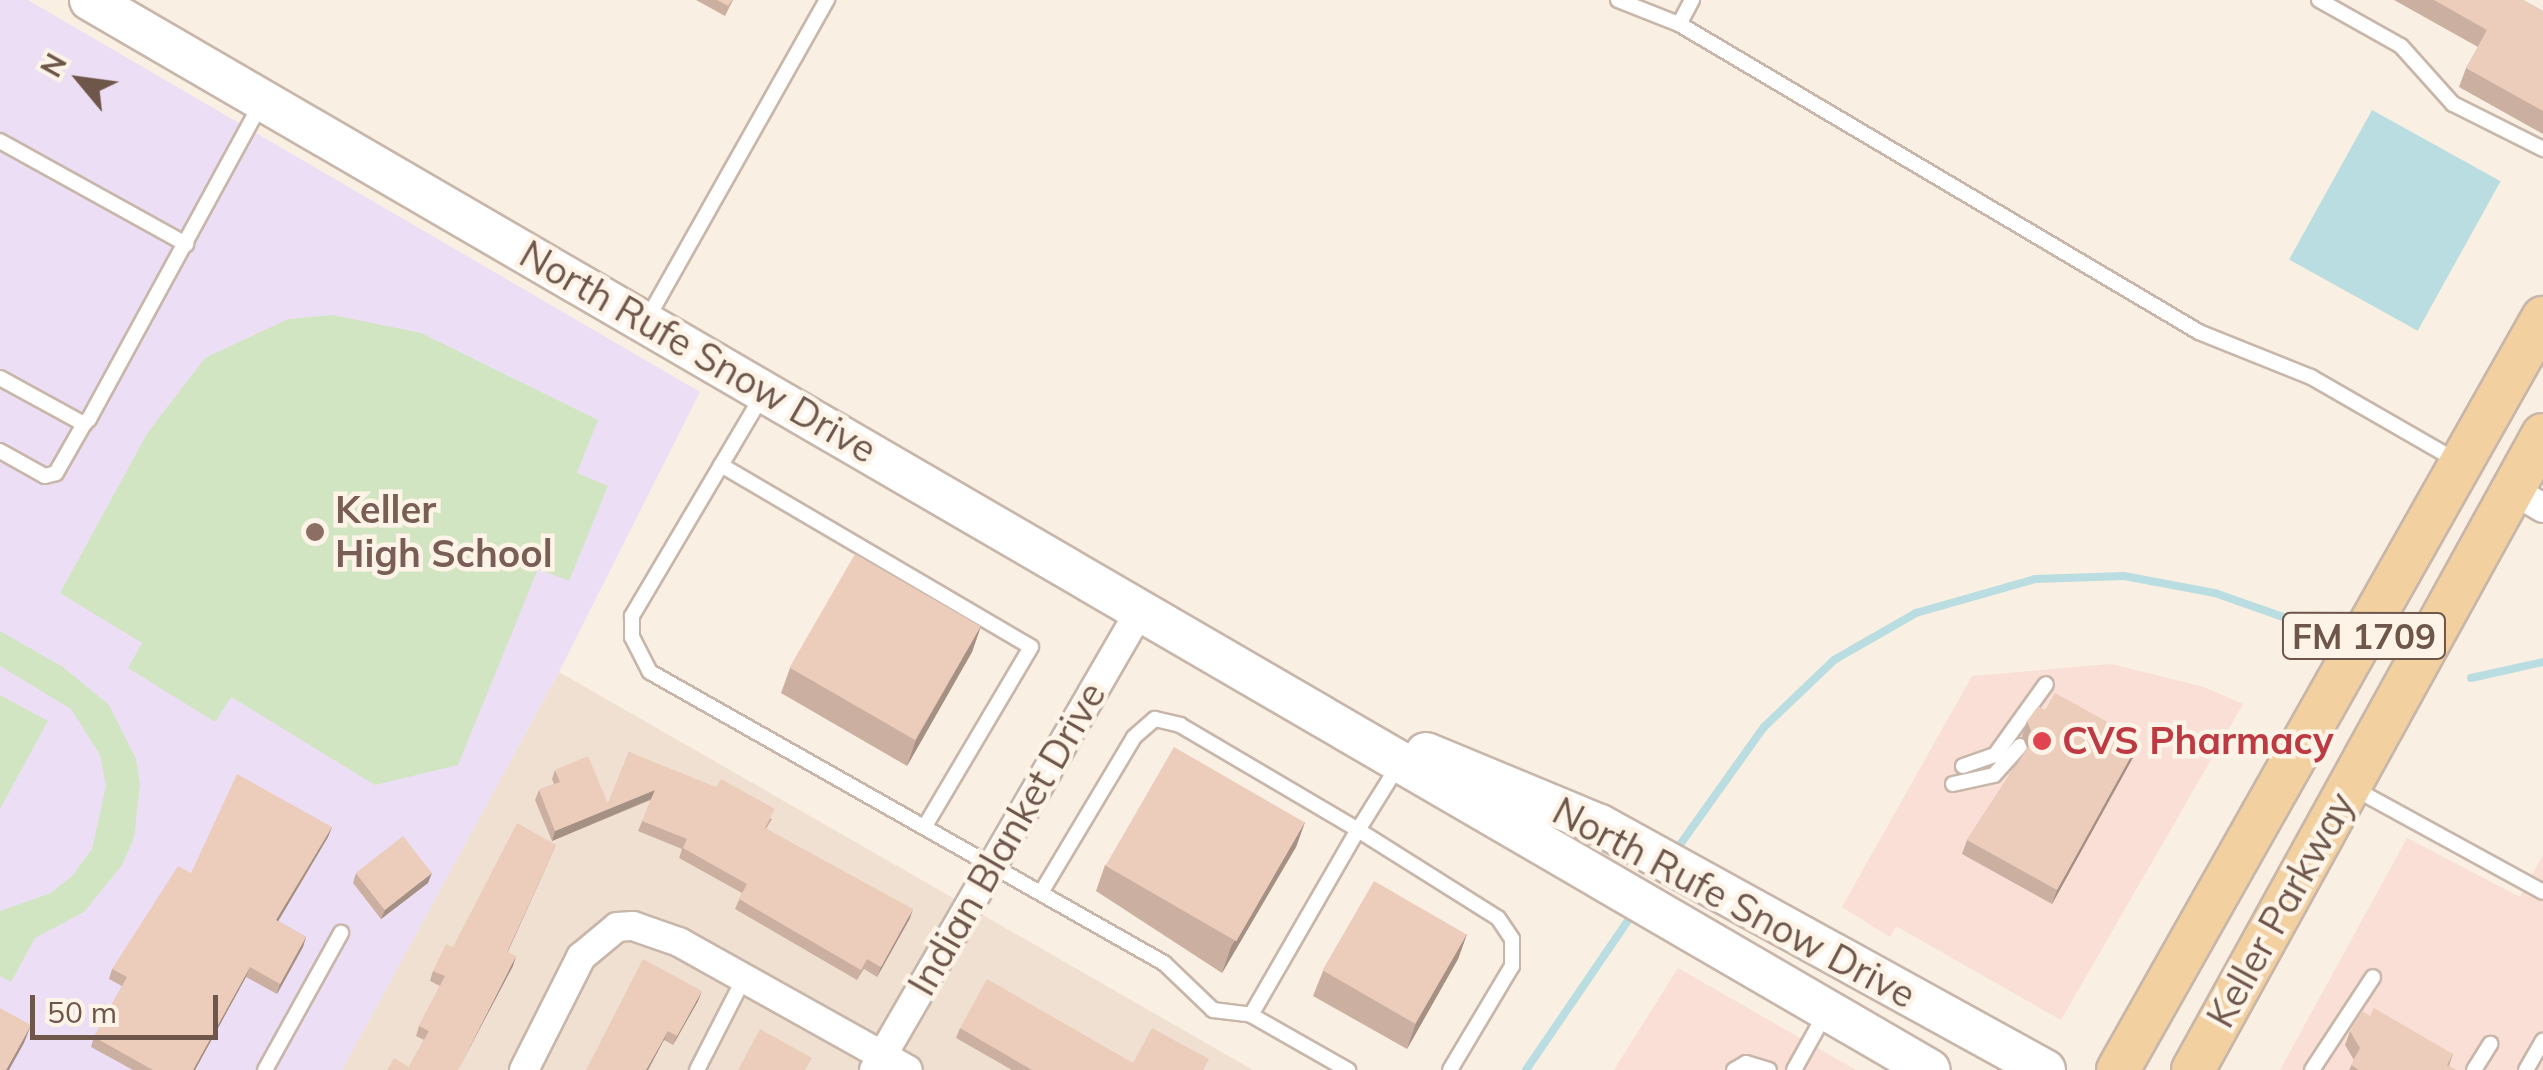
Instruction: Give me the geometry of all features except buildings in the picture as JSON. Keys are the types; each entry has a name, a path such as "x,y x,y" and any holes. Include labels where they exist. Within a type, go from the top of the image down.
{"main road":[{"name":"North Rufe Snow Drive","path":"97,2 1306,704 1693,936 1930,1070"},
{"name":"Keller Parkway","path":"2118,1070 2543,318"},
{"path":"2491,413 2499,466 2528,499"},
{"name":"Keller Parkway","path":"2193,1070 2349,786 2528,499 2543,434"},
{"name":"North Rufe Snow Drive","path":"1306,704 1600,824 2045,1070"},
{"path":"1827,1009 1854,966"}],"street":[{"name":"Indian Blanket Drive","path":"878,1062 1141,609"},
{"path":"524,1070 582,957 617,927 654,930 744,978 878,1062 908,1070"}],"lane":[{"path":"645,322 828,0"},
{"path":"1618,0 1679,24 2199,332 2311,377 2462,464"},
{"path":"1679,24 1692,0"},
{"path":"2318,0 2401,46 2453,104 2543,149"},
{"path":"0,451 44,476 56,473 264,99"},
{"path":"0,141 186,244"},
{"path":"0,378 84,424"},
{"path":"764,391 632,616 632,637 650,672 1042,891 1164,964 1213,1010 1251,1014 1348,1070"},
{"path":"721,465 1031,647 925,826"},
{"path":"1964,766 1996,756 2050,684 2034,721"},
{"path":"1042,891 1134,736 1155,719 1180,725 1498,918 1512,939 1512,966 1450,1070"},
{"path":"1953,784 1994,776 2020,746"},
{"path":"1251,1014 1401,762"},
{"path":"2349,786 2543,892"},
{"path":"264,1070 341,933"},
{"path":"2312,1070 2372,977"},
{"path":"697,1070 744,978"},
{"path":"1794,1070 1827,1009"},
{"path":"2526,1070 2543,1041"},
{"path":"2474,1070 2490,1044"},
{"path":"1734,1070 1746,1063 1769,1070"}],"shaded area":[{"name":"Keller High School","path":"0,0 28,0 700,392 559,672 342,1070 0,1070"},
{"path":"2111,664 2204,687 2243,704 2061,1020 1896,926 1890,937 1842,907 1972,676"},
{"path":"559,672 1253,1070 341,1070"},
{"path":"2407,838 2520,897 2543,855 2543,1070 2280,1070"},
{"path":"1678,968 1856,1070 1614,1070"}],"green space":[{"path":"333,315 421,333 598,420 577,473 608,486 569,581 538,569 458,765 375,785 231,697 215,722 128,668 142,643 60,593 148,432 205,358 288,319"},
{"path":"0,631 63,667 109,705 136,759 140,785 134,838 122,865 84,912 35,938 11,982 0,976 0,911 51,893 73,875 92,849 106,786 100,755 71,709 0,666"},
{"path":"0,695 48,721 0,809"}],"water":[{"path":"2372,110 2501,181 2418,331 2289,260"}],"waterway":[{"path":"1674,853 1764,727 1834,660 1916,613 2035,579 2124,576 2215,593 2317,629"},
{"path":"2471,678 2543,662"},
{"path":"1526,1070 1635,910"}],"place":[{"name":"Keller High School","path":"315,532"},
{"name":"CVS Pharmacy","path":"2042,741"}]}
